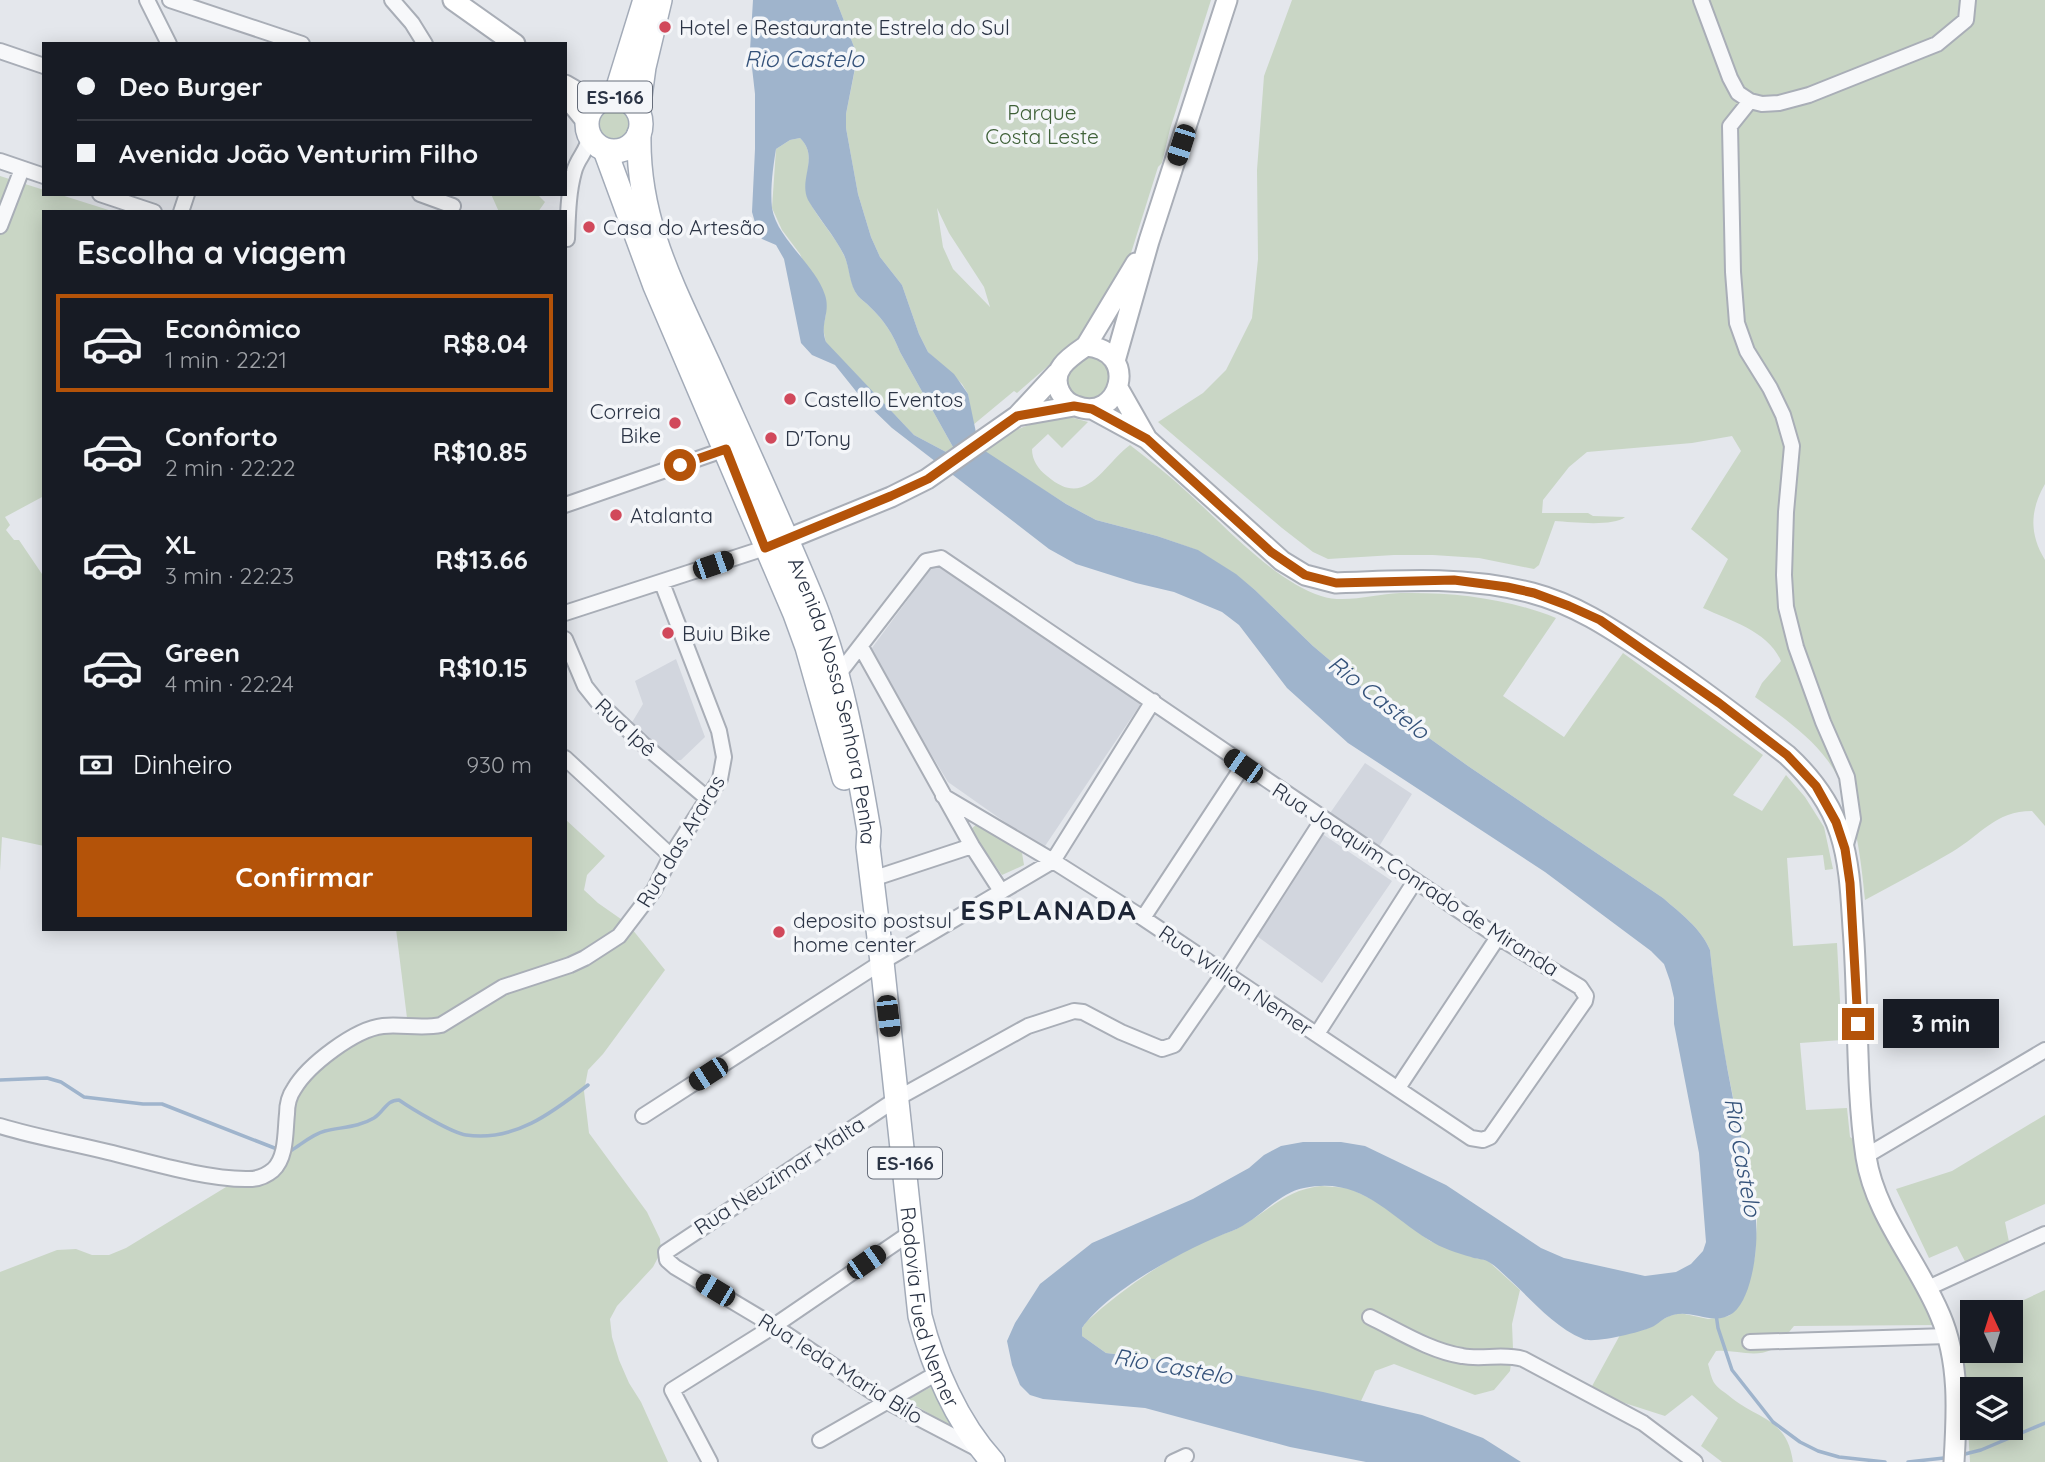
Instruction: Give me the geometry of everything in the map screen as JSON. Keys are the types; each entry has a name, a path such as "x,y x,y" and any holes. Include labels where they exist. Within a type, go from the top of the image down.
{"main road":[{"name":"ES-166","path":"607,98 628,100 641,118 639,134 627,147 618,150 594,141 593,108 607,98 645,0"},
{"name":"ES-166","path":"638,111 648,46 660,0"},
{"name":"Avenida Nossa Senhora Penha","path":"639,134 639,178 658,248 775,544 855,818 868,847"},
{"name":"Avenida Nossa Senhora Penha","path":"594,141 726,449 775,544 811,595 837,676 869,831 868,847"},
{"name":"Rodovia Fued Nemer","path":"868,847 913,1231 920,1316 939,1372 965,1424 988,1457"}],"street":[{"path":"147,0 168,42"},
{"path":"170,0 296,42"},
{"path":"392,0 424,42"},
{"path":"453,0 512,42"},
{"path":"1115,361 1150,241 1227,0"},
{"path":"1701,0 1738,93 1750,101 1779,103 1810,95 1937,44 1966,20 1968,0"},
{"path":"0,51 42,65"},
{"path":"567,86 584,96 607,98"},
{"path":"567,98 594,141 578,160 569,191 567,239"},
{"path":"1750,101 1730,126 1733,272 1737,323 1747,351 1783,415 1792,446 1785,537 1786,607 1805,672 1847,777 1853,819 1845,849"},
{"path":"0,162 42,175"},
{"path":"0,226 22,169"},
{"path":"106,196 148,210"},
{"path":"427,196 454,204"},
{"path":"567,611 662,583 775,544 928,479 1017,416 1065,362 1086,346 1150,241"},
{"path":"1017,416 1103,405 1112,398 1118,388 1119,370 1115,361 1103,349 1086,346"},
{"path":"1057,373 1060,392 1083,407 1147,439 1271,552 1305,575 1336,583 1454,580 1507,587 1557,601 1600,620 1667,665 1802,769 1826,802 1845,849 1851,897 1866,1156 1876,1192 1928,1288 1948,1336 1955,1385 1954,1462"},
{"path":"1118,388 1147,439"},
{"path":"567,504 726,449"},
{"name":"Rua Joaquim Conrado de Miranda","path":"861,648 926,561 941,558 1153,701 1243,766 1498,937 1584,991 1585,1001 1490,1137"},
{"name":"Rua das Araras","path":"0,1126 37,1137 198,1172 256,1178 265,1175 279,1163 293,1090 304,1076 350,1038 365,1030 384,1026 441,1025 503,987 570,965 619,936 654,890 671,856 722,773 724,751 715,718 662,583"},
{"name":"Rua Ipê","path":"567,644 585,686 597,701 708,799"},
{"path":"837,676 861,648 943,796 1001,891"},
{"path":"643,1116 882,962 1053,861 1153,701"},
{"path":"567,760 671,856"},
{"path":"1143,918 1243,766"},
{"name":"Rua Willian Nemer","path":"943,796 1143,918 1466,1136 1483,1140 1490,1137"},
{"path":"1224,973 1323,819"},
{"path":"872,879 972,846"},
{"path":"1317,1034 1415,881"},
{"path":"1398,1088 1498,937"},
{"name":"Rua Neuzimar Malta","path":"666,1256 666,1252 675,1243 898,1098 1028,1026 1065,1012 1083,1012 1121,1032 1162,1049 1167,1048 1178,1039 1224,973"},
{"path":"1866,1156 2045,1050"},
{"path":"710,1462 672,1390 774,1326 913,1231"},
{"path":"1928,1288 2045,1234"},
{"name":"Rua Ieda Maria Bilo","path":"666,1256 676,1267 774,1326 886,1401 988,1457"},
{"path":"1370,1317 1455,1355 1491,1358 1514,1356 1523,1359 1643,1423 1695,1462"},
{"path":"1750,1342 1948,1336"},
{"path":"820,1440 939,1372"}],"shaded area":[{"path":"934,564 1142,702 1043,849 948,782 869,652"},
{"path":"676,659 705,737 681,760 672,761 631,724 643,704 635,681"},
{"path":"1365,763 1412,794 1378,848 1328,816"},
{"path":"1321,833 1392,881 1322,983 1254,934"}],"green space":[{"name":"Parque Costa Leste","path":"836,0 1211,0 1170,129 1162,163 1158,167 1126,269 1080,338 1017,393 1014,391 973,425 968,394 962,384 928,352 902,285 880,257 871,237 858,194 846,128 856,52","holes":["937,208 949,233 984,287 990,307 953,269 943,247"]},
{"path":"1292,0 2045,0 2045,484 2036,503 2033,522 2036,541 2045,560 2045,826 2032,811 1998,819 1952,852 1865,900 1855,828 1837,775 1812,743 1755,697 1762,683 1781,661 1758,634 1703,608 1728,559 1691,529 1741,451 1732,436 1692,443 1587,452 1569,467 1543,500 1542,513 1588,513 1593,516 1625,517 1602,523 1555,521 1539,565 1534,569 1479,558 1433,555 1328,559 1313,552 1282,528 1158,422 1203,393 1226,370 1252,318 1258,259 1257,170 1264,76"},
{"path":"616,107 628,112 633,124 628,136 616,141 604,136 599,124 604,112"},
{"path":"800,138 808,152 806,184 809,200 842,252 856,292 888,328 953,447 946,452 914,435 826,343 823,328 826,314 800,254 782,230 772,208 776,149 790,140"},
{"path":"0,176 42,189 42,196 64,196 109,210 42,210 42,497 5,517 10,525 6,530 14,540 19,540 42,574 42,846 2,837 0,871"},
{"path":"492,196 539,196 545,202 539,210 498,210"},
{"path":"1083,355 1110,362 1110,387 1093,401 1072,395 1069,388 1069,373"},
{"path":"1070,417 1088,422 1062,448 1048,434 1032,449 1038,467 1061,485 1083,487 1102,473 1130,445 1267,565 1285,578 1321,596 1340,599 1400,593 1460,595 1499,601 1556,618 1503,696 1564,737 1623,653 1763,755 1733,795 1762,811 1786,775 1805,797 1824,827 1833,869 1825,870 1823,855 1787,858 1793,946 1837,943 1842,1040 1800,1043 1806,1110 1847,1108 1850,1137 1865,1147 1940,1325 1794,1326 1778,1346 1771,1350 1751,1353 1716,1351 1708,1364 1715,1384 1777,1428 1790,1447 1793,1462 1722,1462 1701,1446 1718,1418 1692,1395 1665,1416 1612,1399 1591,1388 1620,1335 1646,1329 1680,1313 1708,1319 1729,1316 1745,1294 1755,1257 1757,1219 1717,1016 1710,950 1706,942 1690,921 1663,898 1468,766 1379,702 1235,574 1197,550 1096,520 986,453 985,447 1005,435 1036,423"},
{"path":"567,821 605,856 587,875 584,890 628,924 665,970 603,1054 588,1070 584,1091 589,1133 647,1212 660,1239 661,1252 653,1267 617,1306 610,1319 619,1360 668,1462 0,1462 0,1272 57,1250 76,1249 92,1255 109,1255 126,1248 249,1173 279,1168 296,1095 310,1073 378,1021 407,1018 396,931 567,931"},
{"path":"977,824 1022,853 1024,865 1002,875 970,830"},
{"path":"2045,1115 2045,1204 2005,1222 2011,1252 1970,1271 1957,1246 1929,1258 1896,1189 1952,1171"},
{"path":"1321,1186 1349,1188 1379,1203 1430,1241 1487,1260 1520,1290 1512,1324 1510,1371 1494,1390 1475,1395 1394,1364 1375,1371 1361,1401 1161,1360 1106,1353 1082,1336 1082,1328 1086,1322 1155,1269 1200,1243 1240,1227 1287,1196"},
{"path":"2045,1290 2045,1462 1970,1462 1969,1440 2023,1440 2023,1377 1965,1377 1964,1363 2023,1363 2023,1300"},
{"path":"935,1385 952,1427 906,1400"}],"water":[{"name":"Rio Castelo","path":"753,0 836,0 856,52 846,128 858,194 871,237 880,257 902,285 928,352 954,374 968,394 979,447 1066,504 1096,520 1198,550 1236,574 1313,646 1379,702 1468,766 1663,898 1689,921 1706,942 1710,950 1722,1037 1756,1222 1751,1279 1746,1295 1733,1313 1718,1318 1673,1315 1654,1326 1629,1334 1607,1339 1583,1339 1552,1320 1485,1260 1434,1243 1357,1192 1324,1186 1294,1191 1241,1227 1151,1271 1110,1299 1082,1328 1082,1336 1106,1353 1161,1360 1422,1415 1483,1438 1521,1462 1366,1462 1290,1447 1145,1408 1043,1399 1030,1395 1020,1385 1007,1341 1040,1284 1092,1243 1193,1199 1249,1168 1264,1155 1281,1146 1303,1142 1341,1142 1365,1146 1446,1185 1541,1248 1564,1258 1645,1276 1676,1272 1691,1264 1703,1251 1706,1242 1699,1153 1674,1024 1674,998 1664,964 1651,951 1545,872 1348,743 1287,688 1239,625 1222,612 1174,592 1076,564 1049,549 892,428 863,400 835,365 812,355 801,343 784,259 776,245 762,239 752,212 755,94 750,50","holes":["800,138 806,145 809,160 805,184 808,200 844,255 855,292 880,317 891,333 953,447 950,452 914,435 826,342 825,295 813,273 781,230 772,208 776,149 790,140"]}],"waterway":[{"path":"0,1080 47,1078 61,1082 84,1097 162,1104 277,1149"},
{"path":"292,1150 321,1132 368,1121 388,1104 399,1100 460,1133 484,1136 500,1134 532,1123 561,1106 588,1085"},
{"path":"1716,1314 1732,1370 1773,1422 1800,1442 1818,1451 1839,1457 1885,1462"},
{"path":"1965,1454 2045,1423"},
{"path":"1908,1462 1944,1458"}],"place":[{"name":"Hotel e Restaurante Estrela do Sul","path":"665,27"},
{"name":"Casa do Artesão","path":"589,227"},
{"name":"Castello Eventos","path":"790,399"},
{"name":"Correia Bike","path":"675,423"},
{"name":"D'Tony","path":"771,438"},
{"name":"Atalanta","path":"616,515"},
{"name":"Buiu Bike","path":"668,633"},
{"name":"deposito postsul home center","path":"779,932"}],"district":[{"name":"ESPLANADA","path":"1049,909"}],"route":[{"path":"680,465 726,449 765,548 911,488 928,479 1017,416 1074,406 1092,409 1147,439 1271,552 1305,575 1336,583 1454,580 1507,587 1534,593 1600,620 1736,715 1787,755 1816,786 1836,822 1845,849 1855,949 1858,1024"}]}
